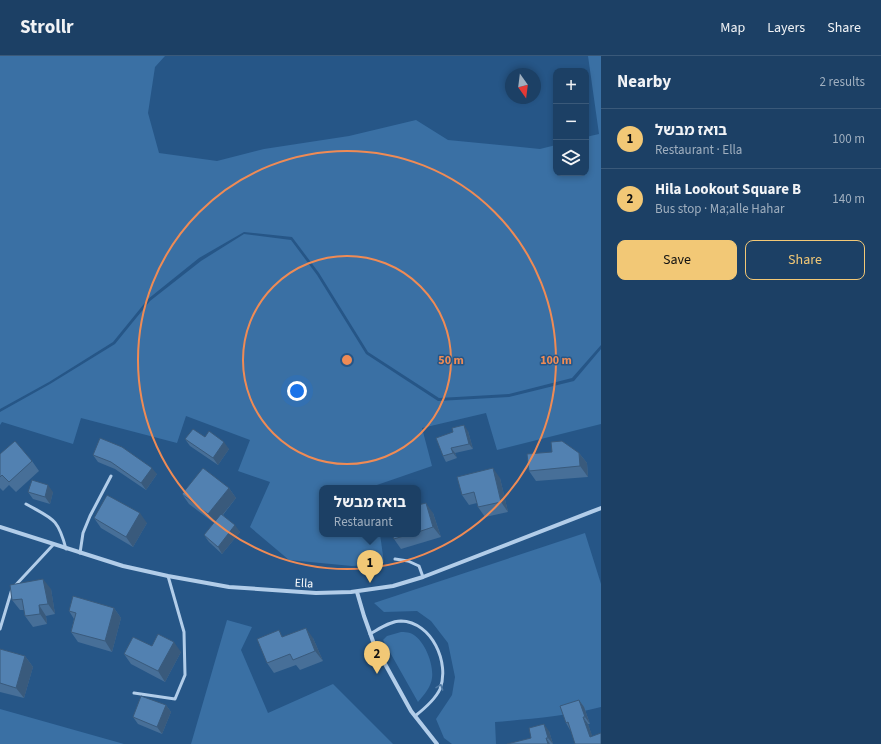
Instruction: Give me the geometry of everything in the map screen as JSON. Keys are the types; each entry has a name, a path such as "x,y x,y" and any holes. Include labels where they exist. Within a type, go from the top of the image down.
{"street":[{"name":"Ella","path":"0,527 123,566 168,576 229,587 272,591 316,593 357,592 393,586 422,577 601,508"},
{"path":"357,592 374,644 415,716 437,744"}],"lane":[{"path":"80,553 83,533 90,516 111,476"},
{"path":"26,504 51,518 58,526 66,548"},
{"path":"0,629 12,589 54,545"},
{"path":"395,559 408,561 419,566 422,577"},
{"path":"134,693 175,699 185,675 184,632 168,576"},
{"path":"370,634 382,627 400,621 414,623 424,630 434,641 442,667 442,678 439,690 425,709 415,716"}],"shaded area":[{"path":"0,56 165,56 155,67 148,113 159,153 217,161 264,149 349,136 416,120 448,140 540,149 553,146 553,176 589,176 589,136 599,134 588,56 601,56 601,345 572,378 509,394 439,398 368,352 319,273 292,237 244,232 199,258 148,299 113,342 49,382 0,409"},
{"path":"244,234 291,240 317,275 366,354 438,401 509,397 574,381 601,349 601,424 497,450 486,413 422,428 432,466 377,485 319,485 319,537 380,537 384,563 352,566 289,560 250,527 270,482 238,471 250,440 186,416 177,443 81,418 73,444 2,422 0,425 0,412 50,384 115,344 150,301 201,261"},
{"path":"585,533 601,584 601,707 562,715 495,722 496,744 452,744 444,738 436,719 452,695 455,677 448,643 431,621 417,611 384,612 374,603"},
{"path":"227,620 252,627 241,650 268,713 333,684 393,744 191,744"},
{"path":"401,632 410,633 420,640 430,659 432,678 427,691 418,702 383,640 387,636"},
{"path":"0,709 124,744 0,744"}],"building":[{"path":"464,425 469,444 451,448 453,453 443,456 436,438 453,432 452,428"},
{"path":"193,429 205,437 209,431 224,442 213,458 185,439"},
{"path":"100,438 122,447 152,468 141,483 111,462 93,455"},
{"path":"15,441 32,461 9,482 2,475 0,477 0,454"},
{"path":"562,441 579,453 580,466 529,471 527,454 552,452 551,442"},
{"path":"203,468 229,488 208,514 182,494"},
{"path":"493,468 501,502 478,507 474,492 462,495 457,477"},
{"path":"32,480 48,485 45,497 28,492"},
{"path":"107,495 140,513 126,537 94,518"},
{"path":"426,503 433,527 421,531 421,504"},
{"path":"221,514 235,525 218,547 204,535"},
{"path":"43,579 48,604 39,605 40,614 25,616 22,599 12,600 10,585"},
{"path":"73,596 114,608 105,641 71,632 76,613 69,611"},
{"path":"306,628 315,651 293,660 290,654 267,663 257,639 279,630 282,637"},
{"path":"158,634 174,642 158,671 124,654 133,637 152,646"},
{"path":"0,649 25,656 16,688 0,683"},
{"path":"141,696 166,705 157,727 133,717"},
{"path":"579,700 590,737 601,733 601,744 575,744 568,722 566,723 560,706"},
{"path":"544,724 548,744 507,744 531,738 529,728"}],"place":[{"name":"בואז מבשל","path":"370,583"},
{"name":"Hila Lookout Square B","path":"377,674"}]}
